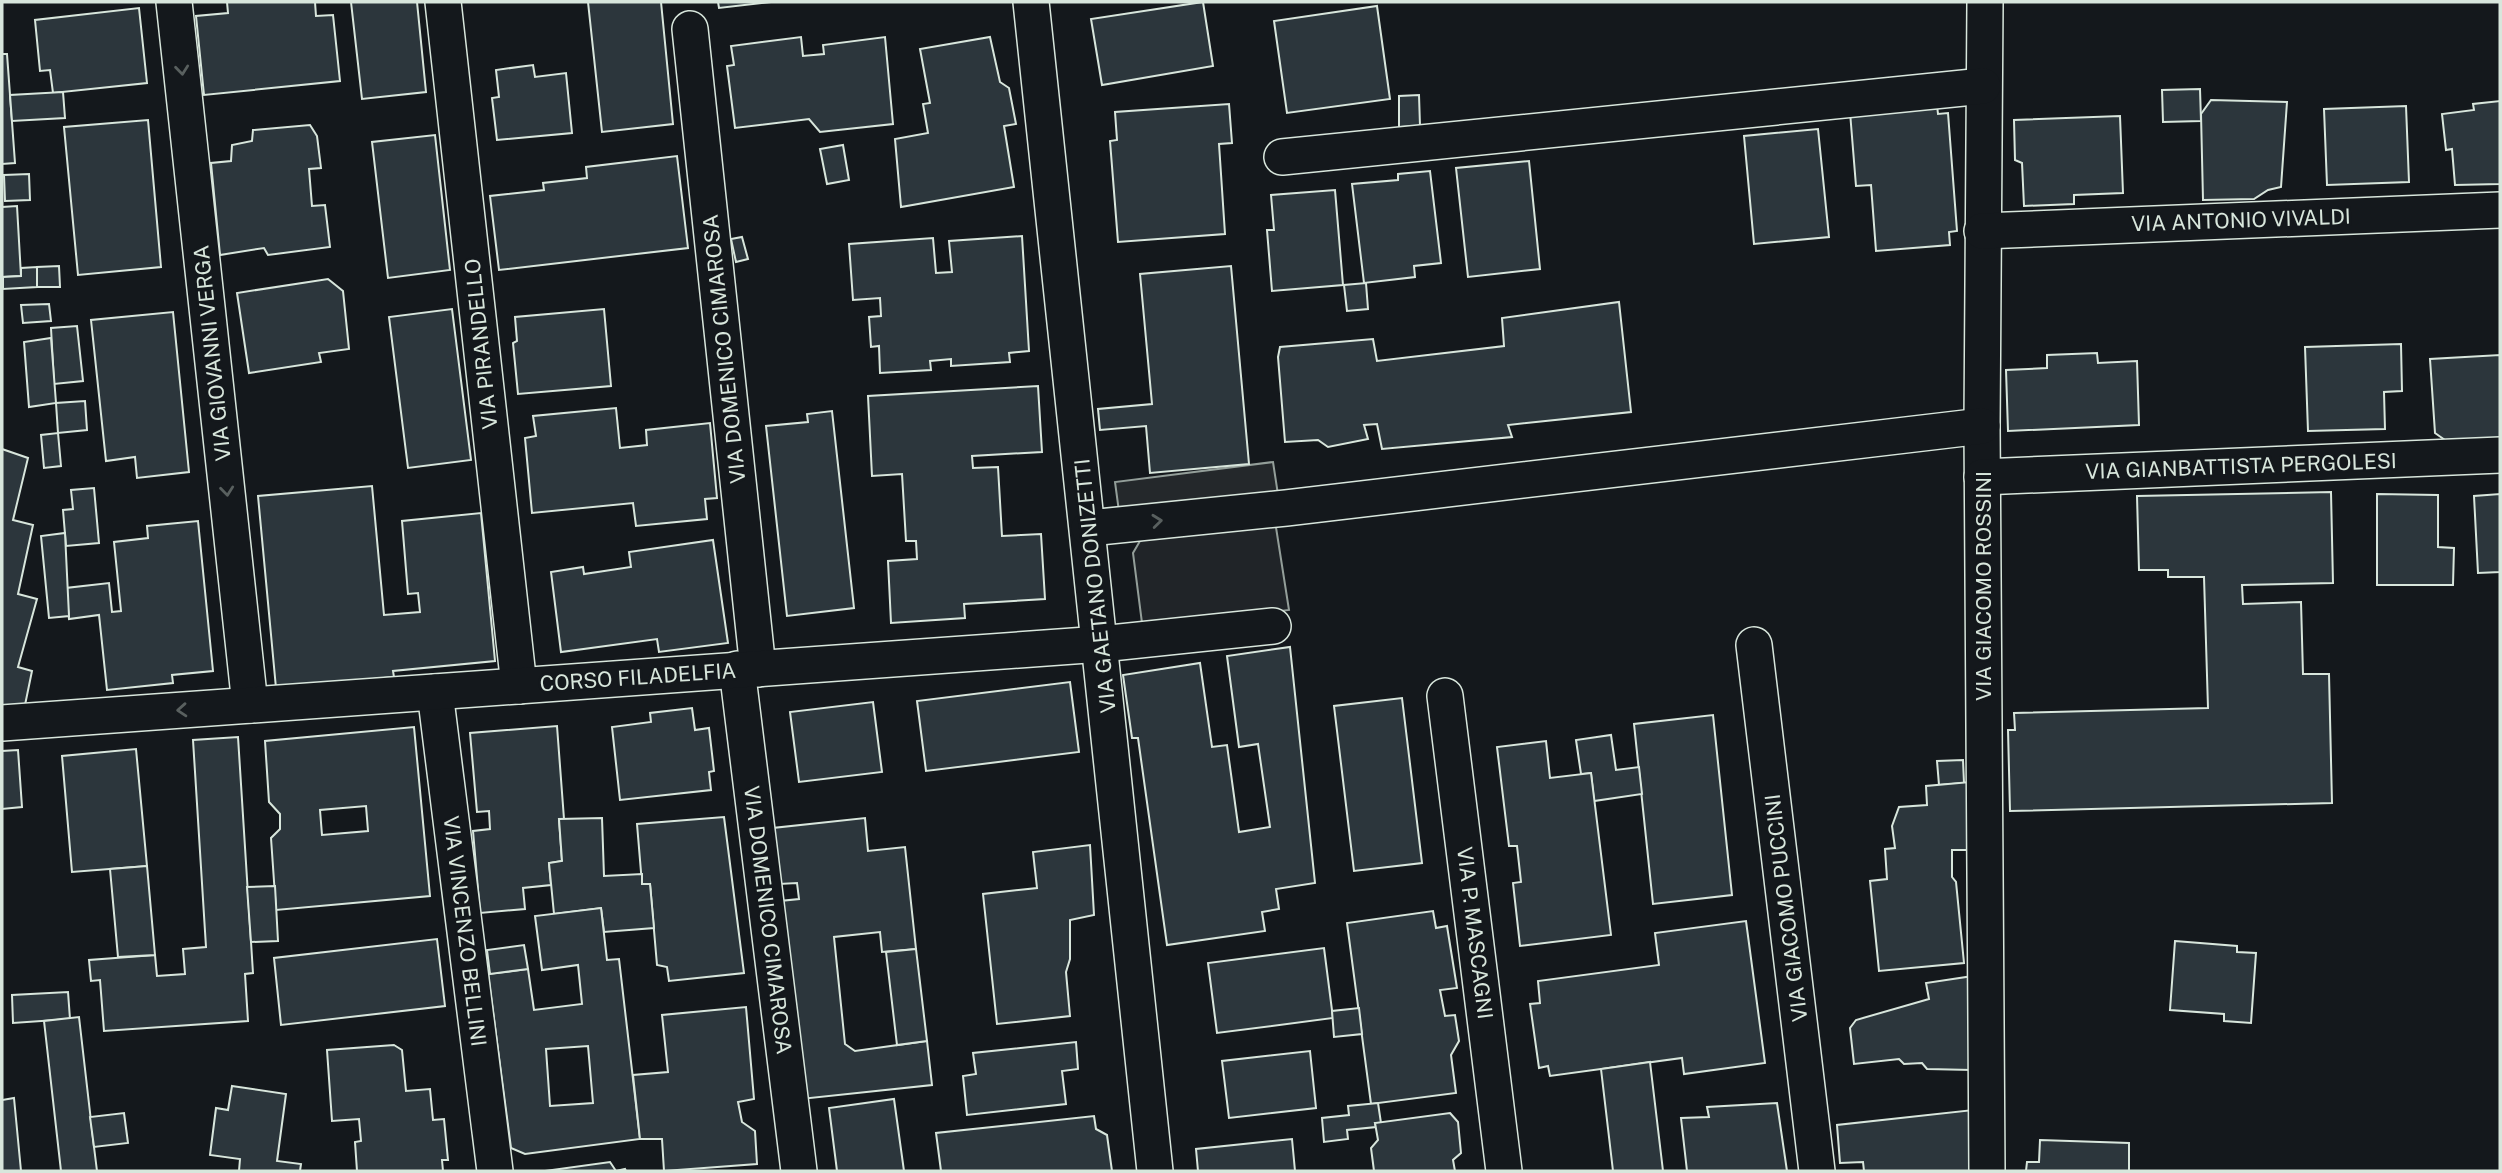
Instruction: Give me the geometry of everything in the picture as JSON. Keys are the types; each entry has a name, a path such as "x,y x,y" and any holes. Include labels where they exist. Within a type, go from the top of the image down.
{"street":[{"name":"VIA GIOVANNI VERGA","path":"174,2 250,705"},
{"name":"VIA PIRANDELLO","path":"443,2 519,686"},
{"name":"VIA GAETANO DONIZETTI","path":"1031,2 1089,528 1155,1171"},
{"name":"VIA GIACOMO ROSSINI","path":"1984,2 1982,477 1987,1171"},
{"name":"VIA DOMENICO CIMAROSA","path":"690,29 748,669 799,1171"},
{"path":"1282,157 1983,86"},
{"name":"VIA ANTONIO VIVALDI","path":"1982,230 2500,210"},
{"path":"1089,528 1286,508 1982,426"},
{"name":"VIA GIANBATTISTA PERGOLESI","path":"1982,477 2500,455"},
{"name":"CORSO FILADELFIA","path":"2,723 1101,644 1273,626"},
{"name":"VIA GIACOMO PUCCINI","path":"1754,645 1817,1171"},
{"name":"VIA VINCENZO BELLINI","path":"435,692 495,1171"},
{"name":"VIA P. MASCAGNI","path":"1445,696 1504,1171"}],"shaded area":[{"path":"1273,462 1279,501 1120,519 1115,482"},
{"path":"1275,521 1289,610 1146,627 1142,623 1133,553 1140,541 1159,534"}],"building":[{"path":"227,2 315,2 316,16 333,15 340,81 204,95 196,16 228,13"},
{"path":"351,2 417,2 426,92 362,99"},
{"path":"588,2 661,2 673,124 602,132"},
{"path":"718,2 771,2 719,8"},
{"path":"1203,2 1213,66 1102,85 1091,19"},
{"path":"1377,6 1390,99 1287,113 1274,21"},
{"path":"139,8 147,83 53,93 50,70 40,71 35,20"},
{"path":"801,37 803,56 824,54 823,45 885,37 893,124 820,132 809,119 735,128 727,66 734,65 731,46"},
{"path":"990,37 1000,82 1009,88 1016,124 1004,126 1014,187 901,207 895,139 928,133 923,104 930,103 920,49"},
{"path":"2,54 7,54 15,163 2,164"},
{"path":"533,65 535,77 566,73 572,133 497,140 492,98 499,97 496,70"},
{"path":"2200,89 2201,121 2163,122 2162,90"},
{"path":"63,92 65,118 12,121 10,95"},
{"path":"1419,95 1420,126 1399,127 1399,96"},
{"path":"2211,100 2287,102 2281,187 2268,190 2254,199 2203,200 2201,114"},
{"path":"2500,101 2500,184 2455,185 2452,149 2446,150 2442,114 2474,110 2473,104"},
{"path":"1229,104 1232,143 1219,144 1225,234 1118,242 1110,141 1117,140 1115,112"},
{"path":"1937,105 1938,114 1948,113 1957,231 1949,232 1950,245 1876,251 1871,185 1856,186 1850,112"},
{"path":"2406,106 2409,182 2327,185 2324,109"},
{"path":"2120,116 2123,193 2074,195 2074,204 2024,206 2022,163 2015,160 2014,120"},
{"path":"148,120 161,267 78,275 64,127"},
{"path":"310,125 317,136 321,168 309,169 312,206 325,205 330,247 268,255 264,248 220,255 211,163 231,161 232,145 252,141 253,130"},
{"path":"1818,129 1829,237 1754,244 1744,136"},
{"path":"435,135 450,270 388,278 372,142"},
{"path":"843,145 849,180 827,184 820,149"},
{"path":"677,156 688,248 499,270 490,196 544,190 543,183 587,178 586,167"},
{"path":"1529,161 1540,269 1468,277 1456,168"},
{"path":"1430,171 1441,263 1414,266 1415,277 1364,283 1352,184 1398,180 1398,174"},
{"path":"29,174 30,200 5,201 4,175"},
{"path":"1335,190 1343,285 1272,291 1267,230 1274,230 1271,195"},
{"path":"17,206 21,276 2,277 2,207"},
{"path":"1022,236 1029,351 1009,353 1010,362 951,366 951,359 930,361 931,370 880,373 879,346 871,347 869,317 881,316 880,298 853,300 849,244 933,238 936,273 952,272 949,241"},
{"path":"742,237 748,259 736,262 731,239"},
{"path":"59,266 60,287 37,287 37,267"},
{"path":"1231,266 1249,464 1150,473 1146,426 1100,430 1098,409 1152,404 1140,274"},
{"path":"37,267 37,287 3,289 3,277 21,276 21,268"},
{"path":"328,279 343,291 349,349 319,353 321,362 249,373 237,293"},
{"path":"1366,283 1368,309 1347,311 1344,285"},
{"path":"1619,302 1631,412 1508,425 1512,437 1382,449 1377,424 1364,425 1368,439 1328,447 1318,440 1285,442 1278,357 1280,347 1373,339 1377,361 1504,346 1502,318"},
{"path":"49,304 51,321 23,323 21,305"},
{"path":"452,309 471,460 408,468 389,317"},
{"path":"604,309 611,386 518,394 513,343 517,341 515,317"},
{"path":"173,312 189,472 137,478 135,457 106,461 91,320"},
{"path":"77,326 83,381 54,384 51,328"},
{"path":"51,338 56,403 29,407 24,342"},
{"path":"2401,344 2402,391 2384,392 2385,429 2308,431 2305,347"},
{"path":"2097,353 2098,363 2137,361 2139,425 2008,431 2006,370 2047,368 2047,355"},
{"path":"2500,355 2500,439 2445,440 2435,433 2430,359"},
{"path":"1038,386 1042,452 972,456 973,468 998,467 1002,536 1041,534 1045,599 964,604 965,618 891,623 888,561 917,559 916,541 906,541 902,474 872,476 868,396"},
{"path":"85,401 87,430 58,433 56,403"},
{"path":"616,408 620,448 647,445 646,430 710,423 717,498 705,499 707,519 636,526 633,503 532,513 525,438 536,436 533,416"},
{"path":"832,411 854,608 787,616 766,426 808,422 807,414"},
{"path":"58,433 61,466 44,468 41,435"},
{"path":"2,449 28,458 13,520 33,525 18,594 37,599 18,667 32,671 25,705 2,706"},
{"path":"372,486 384,615 420,612 418,593 408,594 402,521 481,513 495,661 393,671 394,677 276,688 258,496"},
{"path":"94,488 99,543 66,546 63,510 73,509 71,490"},
{"path":"2331,492 2333,583 2242,585 2243,604 2301,602 2303,674 2329,674 2332,803 2010,811 2008,730 2015,730 2014,713 2208,708 2204,577 2168,577 2168,570 2139,570 2137,496"},
{"path":"2377,494 2438,495 2438,547 2454,548 2453,585 2377,585"},
{"path":"2500,494 2500,572 2478,573 2474,496"},
{"path":"198,521 213,671 172,675 173,683 107,690 99,615 69,619 66,588 109,583 112,612 121,611 114,542 148,538 147,526"},
{"path":"65,533 69,616 49,618 41,536"},
{"path":"713,540 728,643 659,652 657,639 561,652 551,572 583,567 584,574 631,567 629,552"},
{"path":"1290,647 1315,883 1276,889 1279,909 1262,912 1265,931 1167,945 1138,738 1132,738 1123,675 1200,663 1212,747 1227,745 1239,832 1270,827 1258,744 1239,747 1227,656"},
{"path":"1070,682 1079,752 926,771 917,701"},
{"path":"1402,698 1422,863 1354,871 1334,706"},
{"path":"873,702 882,772 799,782 790,712"},
{"path":"692,708 695,730 709,728 714,771 709,772 711,790 620,800 612,727 651,722 650,713"},
{"path":"1713,715 1732,895 1653,904 1634,724"},
{"path":"557,726 564,819 559,819 562,861 549,863 551,885 523,888 525,909 480,913 473,831 490,829 489,811 477,812 470,733"},
{"path":"414,727 430,896 276,910 271,838 280,829 280,814 269,802 265,741","holes":["366,806 368,831 322,835 320,810"]},
{"path":"1611,735 1616,770 1639,767 1642,794 1594,801 1591,773 1581,774 1576,740"},
{"path":"238,737 253,973 245,974 248,1021 104,1031 100,980 91,981 89,960 155,955 157,976 185,974 183,949 206,947 193,740"},
{"path":"1546,741 1550,778 1591,773 1611,935 1520,946 1513,883 1521,882 1517,846 1509,846 1497,747"},
{"path":"136,749 147,866 72,872 62,756"},
{"path":"18,750 22,807 2,809 2,751"},
{"path":"1963,760 1964,783 1939,785 1937,761"},
{"path":"1970,782 1970,850 1952,850 1952,877 1956,882 1964,963 1879,971 1870,881 1887,879 1885,849 1895,848 1892,826 1899,807 1927,805 1926,786"},
{"path":"724,817 744,973 669,981 667,967 657,965 650,884 642,884 637,824"},
{"path":"602,818 604,876 642,874 642,884 650,884 654,928 604,932 601,908 554,914 549,863 562,861 559,819"},
{"path":"865,818 868,851 905,847 916,949 882,952 880,932 834,937 845,1044 855,1051 927,1041 932,1085 801,1099 780,901 799,899 797,883 779,884 773,828"},
{"path":"1090,845 1094,915 1070,920 1070,959 1066,972 1070,1016 997,1024 983,894 1037,888 1033,852"},
{"path":"147,866 155,955 118,957 110,869"},
{"path":"275,886 278,941 251,942 247,887"},
{"path":"601,908 607,960 619,959 640,1139 525,1154 511,1148 488,974 528,969 534,1010 582,1004 578,965 542,970 535,916","holes":["588,1046 593,1103 550,1106 546,1049"]},
{"path":"1433,911 1436,928 1447,926 1457,988 1440,990 1445,1016 1455,1015 1459,1041 1451,1055 1456,1093 1371,1104 1347,923"},
{"path":"1746,921 1765,1063 1684,1074 1682,1058 1550,1076 1548,1066 1539,1068 1530,1004 1540,1003 1538,981 1659,965 1655,933"},
{"path":"437,939 445,1006 281,1025 274,958"},
{"path":"2175,941 2237,946 2237,952 2256,953 2251,1023 2224,1021 2224,1014 2170,1010"},
{"path":"524,945 528,969 490,974 487,950"},
{"path":"1324,948 1333,1018 1217,1033 1208,963"},
{"path":"916,949 927,1041 897,1045 886,952"},
{"path":"1973,976 1972,1070 1927,1069 1922,1063 1904,1064 1899,1059 1854,1064 1850,1028 1856,1020 1929,999 1926,983"},
{"path":"68,992 70,1019 13,1023 12,995"},
{"path":"746,1007 754,1099 738,1102 742,1122 755,1131 757,1164 664,1171 662,1139 640,1139 633,1075 668,1072 662,1015"},
{"path":"1359,1008 1362,1034 1334,1037 1332,1011"},
{"path":"79,1017 97,1171 61,1171 44,1021"},
{"path":"1076,1042 1078,1069 1062,1071 1066,1104 967,1115 963,1076 976,1074 973,1053"},
{"path":"394,1045 402,1050 406,1091 430,1089 433,1120 444,1119 448,1160 442,1160 443,1171 357,1171 355,1142 361,1141 359,1119 332,1121 327,1050"},
{"path":"1310,1051 1316,1108 1229,1118 1222,1061"},
{"path":"1650,1062 1663,1171 1613,1171 1601,1069"},
{"path":"232,1086 286,1094 277,1161 301,1164 300,1171 239,1171 240,1159 210,1155 216,1108 228,1110"},
{"path":"14,1098 21,1171 2,1171 2,1100"},
{"path":"894,1099 904,1171 837,1171 829,1108"},
{"path":"1378,1103 1381,1123 1375,1123 1376,1127 1347,1130 1348,1139 1324,1142 1322,1118 1349,1115 1348,1106"},
{"path":"1777,1103 1787,1171 1687,1171 1681,1118 1709,1117 1707,1107"},
{"path":"1973,1110 1971,1171 1864,1171 1863,1162 1840,1163 1837,1125"},
{"path":"124,1113 128,1143 94,1147 90,1117"},
{"path":"1450,1113 1458,1122 1461,1153 1453,1160 1455,1171 1374,1171 1371,1148 1378,1140 1375,1123"},
{"path":"1094,1116 1096,1129 1107,1135 1112,1171 941,1171 936,1133"},
{"path":"1292,1139 1295,1171 1198,1171 1196,1149"},
{"path":"2040,1140 2129,1143 2129,1171 2026,1171 2027,1162 2039,1162"},
{"path":"610,1162 616,1171 545,1171"}]}
